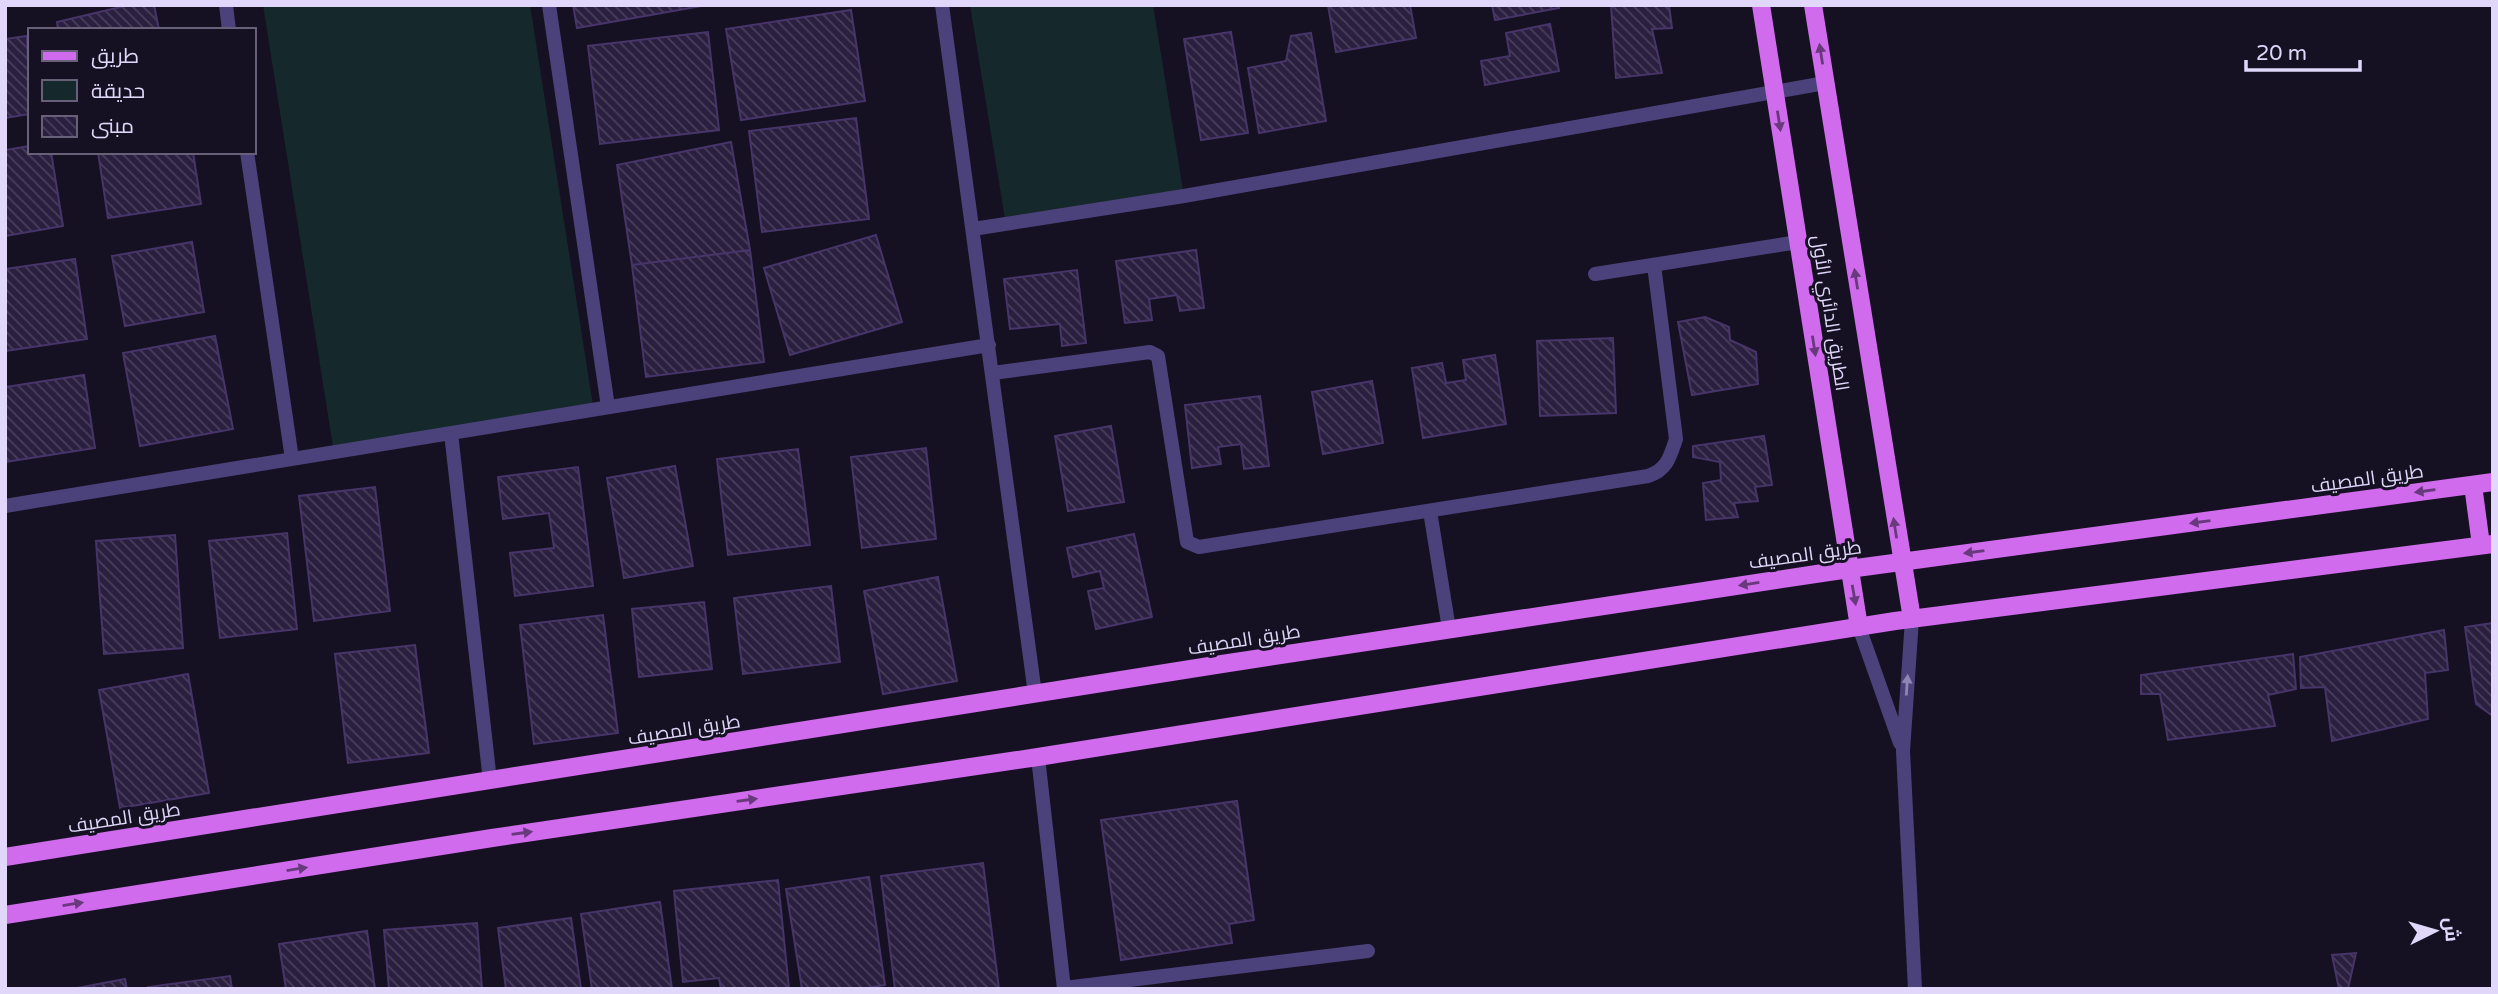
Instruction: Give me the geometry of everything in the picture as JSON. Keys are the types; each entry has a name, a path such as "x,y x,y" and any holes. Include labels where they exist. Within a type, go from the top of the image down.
{"main road":[{"name":"الطريق الدائري الأول","path":"1761,5 1859,627"},
{"name":"الطريق الدائري الأول","path":"1813,5 1912,619"},
{"name":"طريق المصيف","path":"5,857 1449,629 1849,569 2493,482"},
{"path":"5,915 506,836 1038,757 1912,619 2487,545 2473,485"}],"street":[{"path":"226,5 229,28"},
{"path":"549,5 608,407"},
{"path":"942,5 1035,694"},
{"path":"973,229 1184,196 1825,83"},
{"path":"247,154 292,459"},
{"path":"1595,274 1798,242"},
{"path":"993,373 1150,352 1158,356 1186,542 1199,548 1648,476 1660,472 1668,463 1676,439 1654,265"},
{"path":"5,506 594,412 608,407 989,345"},
{"path":"451,433 491,781"},
{"path":"1430,511 1449,629"},
{"path":"1912,619 1903,751 1915,989"},
{"path":"1859,627 1903,751"},
{"path":"1038,757 1064,988 1368,951"}],"green space":[{"path":"263,5 530,5 594,412 334,453"},
{"path":"970,5 1153,5 1184,196 1006,225"}],"building":[{"path":"129,5 154,5 159,28 58,28 57,22"},
{"path":"573,5 702,5 702,6 577,28"},
{"path":"1328,5 1410,5 1416,38 1336,52"},
{"path":"1492,5 1558,5 1559,8 1495,20"},
{"path":"1611,5 1669,5 1672,28 1652,29 1662,73 1616,78"},
{"path":"851,10 865,101 741,120 726,29"},
{"path":"1550,24 1559,71 1485,85 1481,61 1510,56 1506,33"},
{"path":"708,32 719,130 600,144 588,46"},
{"path":"1231,32 1248,133 1201,140 1184,39"},
{"path":"1311,33 1326,121 1259,133 1248,68 1286,61 1291,36"},
{"path":"27,36 28,114 5,118 5,39"},
{"path":"856,118 869,219 762,232 749,131"},
{"path":"731,142 750,250 632,265 617,165"},
{"path":"28,146 28,154 51,154 63,226 5,236 5,150"},
{"path":"98,154 193,154 201,204 108,218"},
{"path":"876,235 902,322 790,355 764,268"},
{"path":"192,242 204,312 125,326 112,256"},
{"path":"750,250 764,362 646,377 632,265"},
{"path":"1196,250 1204,308 1180,311 1177,295 1149,299 1152,320 1125,323 1116,261"},
{"path":"75,259 87,339 5,351 5,269"},
{"path":"1077,270 1086,343 1062,346 1060,324 1010,329 1004,279"},
{"path":"1705,317 1729,327 1730,340 1756,352 1758,384 1692,395 1678,322"},
{"path":"215,336 233,429 140,446 123,353"},
{"path":"1613,338 1616,413 1540,416 1537,341"},
{"path":"1495,355 1506,424 1423,438 1412,368 1442,363 1446,383 1466,380 1463,360"},
{"path":"84,375 95,448 5,462 5,387"},
{"path":"1372,381 1383,443 1323,454 1312,392"},
{"path":"1260,396 1269,466 1244,469 1241,444 1218,447 1221,464 1192,468 1185,405"},
{"path":"1111,426 1124,502 1068,511 1055,436"},
{"path":"1764,436 1772,485 1755,487 1758,501 1734,503 1738,517 1706,520 1703,483 1721,480 1720,462 1693,457 1693,446"},
{"path":"926,448 936,539 862,548 851,457"},
{"path":"798,449 810,545 728,555 717,459"},
{"path":"675,466 693,566 624,578 607,478"},
{"path":"578,467 593,586 515,596 510,553 554,548 549,513 503,519 498,477"},
{"path":"375,487 390,611 314,621 299,496"},
{"path":"287,533 297,629 220,638 209,541"},
{"path":"1134,534 1152,617 1096,629 1088,591 1104,588 1100,571 1073,577 1067,548"},
{"path":"175,535 183,648 104,654 96,541"},
{"path":"938,577 957,681 883,694 864,591"},
{"path":"831,586 840,662 743,674 734,598"},
{"path":"704,602 712,669 639,677 632,609"},
{"path":"603,615 618,733 534,744 520,625"},
{"path":"2493,623 2493,716 2476,704 2465,627"},
{"path":"2444,630 2448,670 2425,673 2428,719 2332,741 2325,687 2301,688 2300,657"},
{"path":"415,645 429,753 348,763 335,654"},
{"path":"2293,654 2296,689 2268,695 2275,726 2168,740 2160,694 2141,694 2141,675"},
{"path":"188,674 209,793 120,808 99,690"},
{"path":"1237,801 1254,920 1229,924 1232,943 1121,960 1101,820"},
{"path":"983,863 999,989 895,989 881,876"},
{"path":"869,877 885,985 860,989 802,989 786,889"},
{"path":"778,880 789,989 721,989 719,978 683,982 674,891"},
{"path":"660,902 672,989 592,989 581,914"},
{"path":"571,918 581,989 506,989 498,928"},
{"path":"477,923 482,989 389,989 384,930"},
{"path":"367,931 375,989 286,989 279,944"},
{"path":"2356,953 2348,989 2339,989 2332,955"},
{"path":"230,976 232,989 148,989 148,987"},
{"path":"125,979 127,989 72,989"}]}
